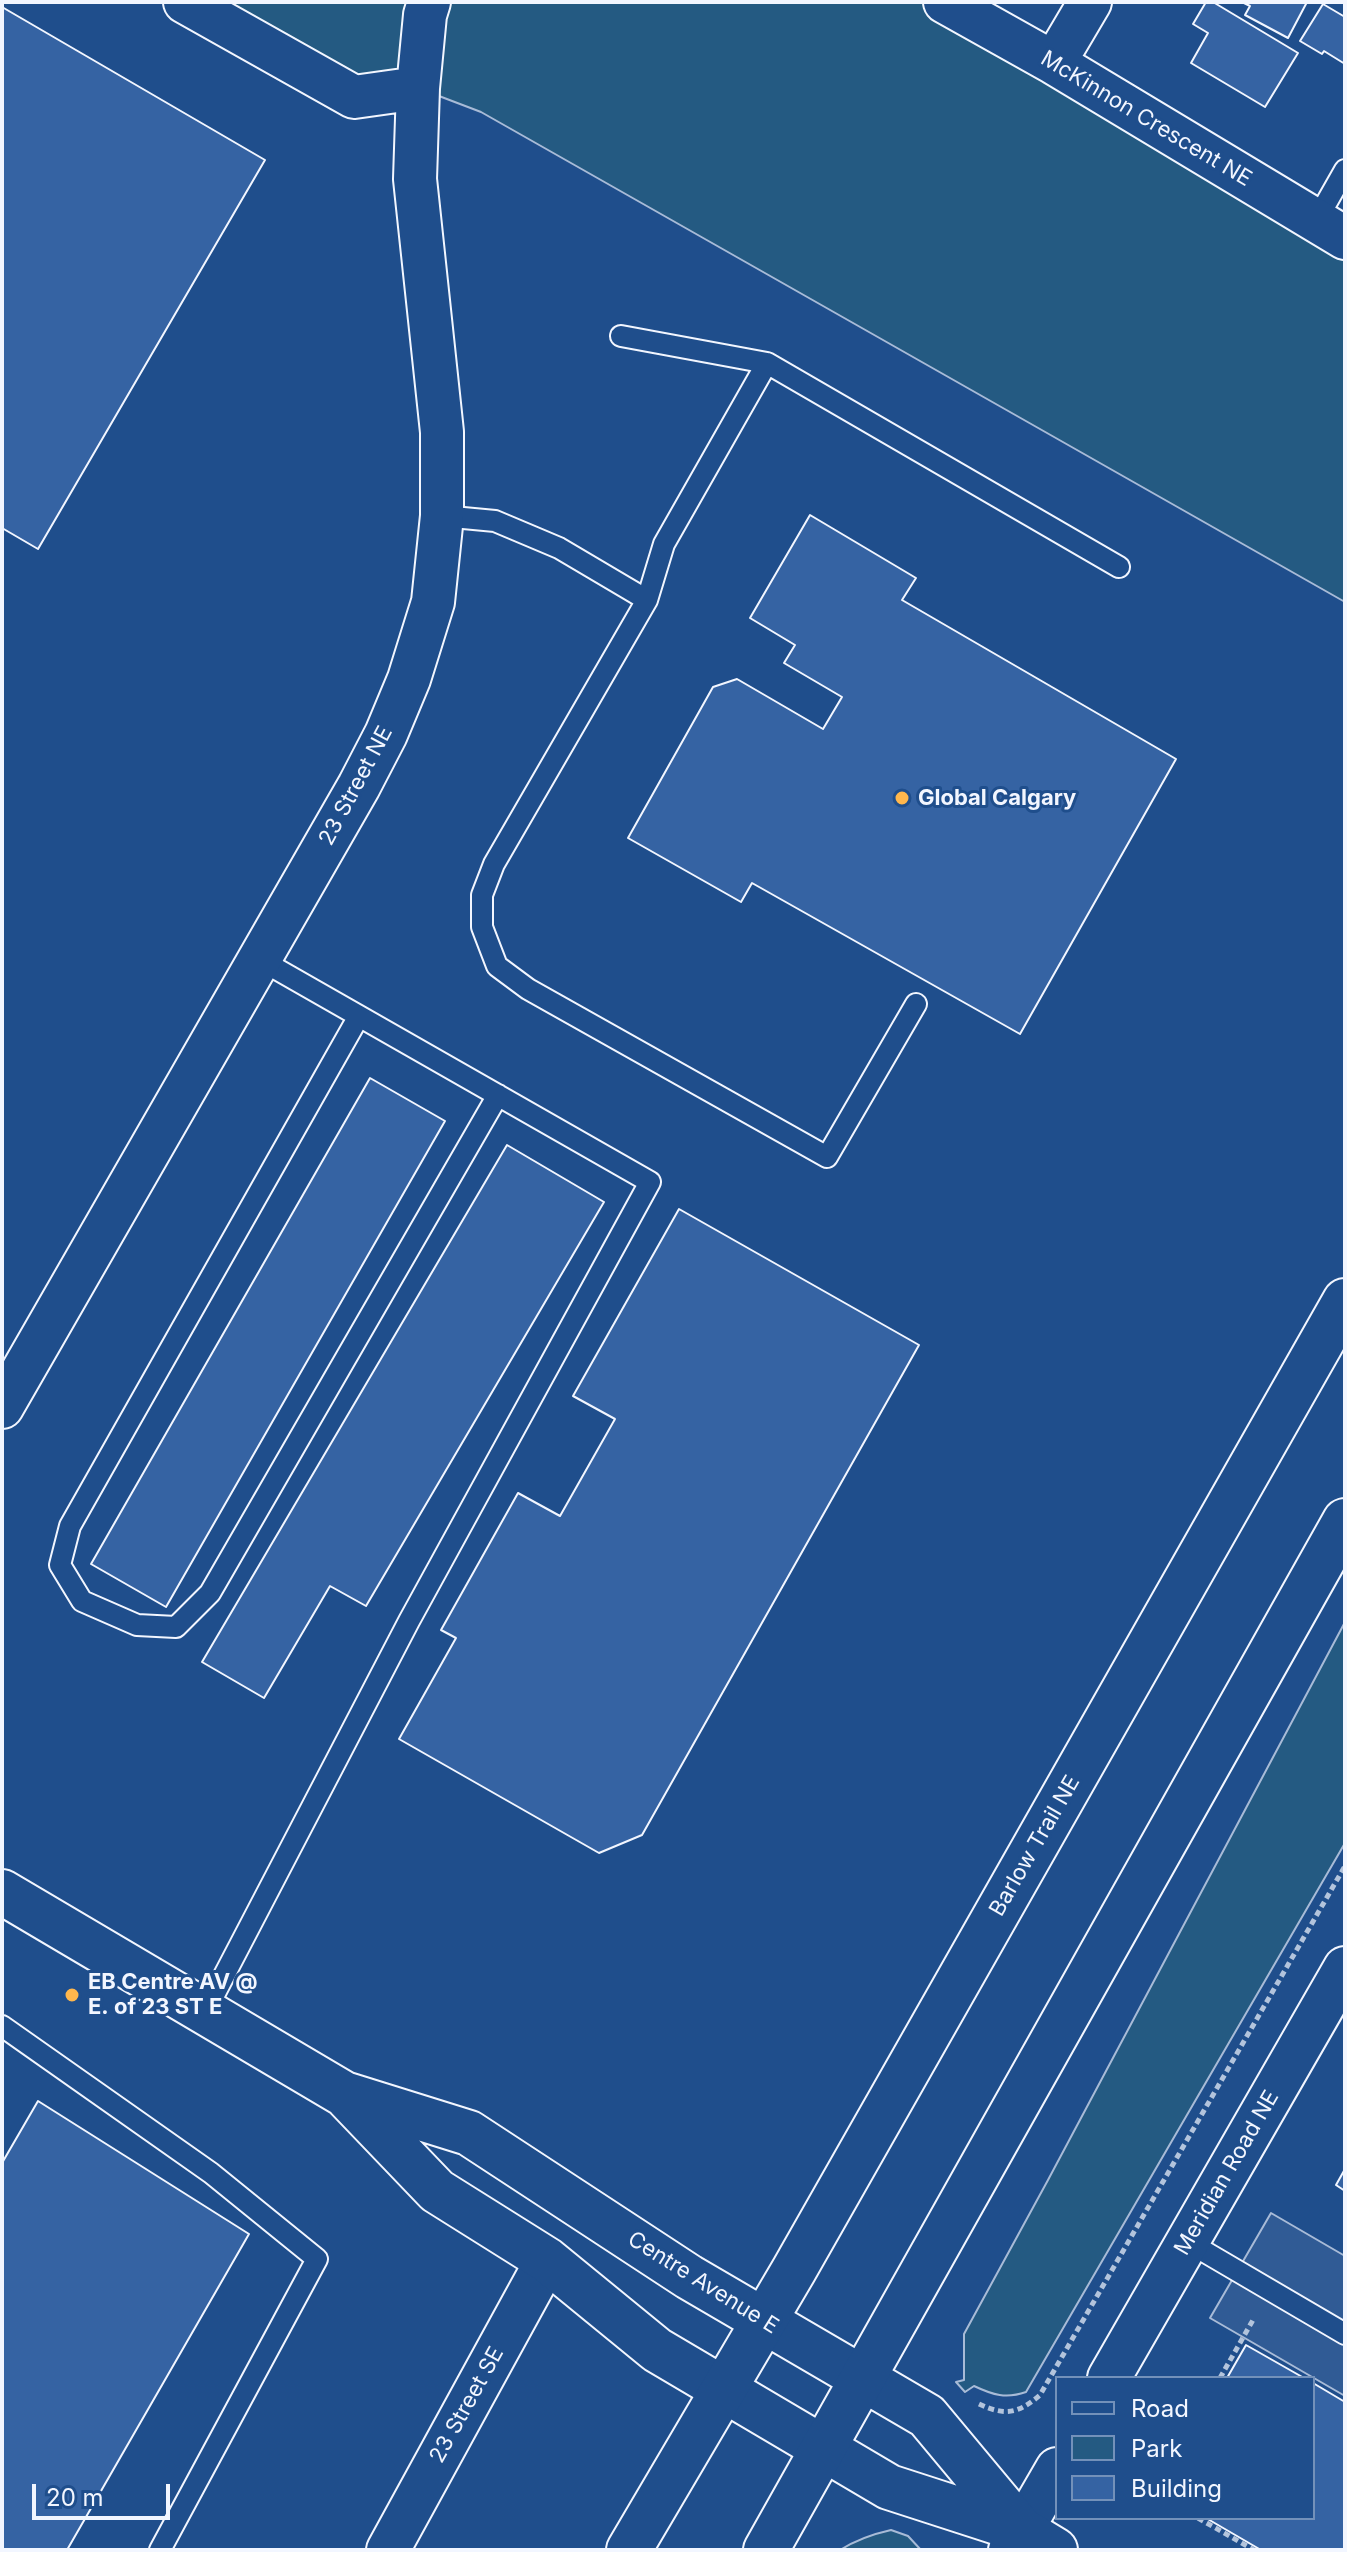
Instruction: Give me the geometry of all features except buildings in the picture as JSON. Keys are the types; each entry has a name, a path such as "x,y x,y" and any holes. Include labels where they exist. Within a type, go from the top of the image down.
{"main road":[{"name":"Barlow Trail NE","path":"629,2550 764,2321 1345,1301"},
{"path":"766,2550 1345,1521"},
{"name":"Centre Avenue E","path":"5,1901 205,2012 344,2094 469,2133 689,2277 927,2416 1029,2543"},
{"name":"Centre Avenue E","path":"344,2094 437,2191 547,2260 657,2350 889,2487 1029,2543"}],"street":[{"path":"185,2 354,97 418,88"},
{"name":"23 Street NE","path":"2,1407 359,786 386,734 409,679 433,602 442,516 442,432 415,179 418,88 429,2"},
{"name":"McKinnon Crescent NE","path":"945,2 1054,63 1330,229"},
{"path":"1054,63 1090,2"},
{"name":"Meridian Road NE","path":"1110,2376 1345,1968"},
{"name":"23 Street SE","path":"388,2550 547,2260"},
{"path":"1029,2543 1055,2474"}],"lane":[{"path":"1330,229 1345,170"},
{"path":"621,336 767,363 1119,567"},
{"path":"767,363 664,544 647,600 494,864 482,895 482,927 497,966 528,989 827,1157 916,1004"},
{"path":"442,516 495,521 559,548 647,600"},
{"path":"205,2012 409,1621 650,1182 259,959"},
{"path":"359,1016 70,1526 60,1565 82,1601 137,1625 176,1627 210,1593 498,1095"},
{"path":"2,2026 211,2173 317,2259 160,2550"},
{"path":"1188,2242 1345,2334"}],"path":[{"path":"970,2399 999,2412 1023,2410 1040,2395 1345,1866"},
{"path":"1223,2376 1240,2342"},
{"path":"1202,2520 1254,2550"}],"green space":[{"path":"185,2 945,2 1345,238 1345,602 481,112 418,88 354,97"},
{"path":"1345,1622 1345,1843 1026,2392 1000,2395 974,2386 965,2392 956,2382 964,2380 964,2334"},
{"path":"891,2530 908,2536 921,2550 840,2550 852,2543"}],"shaded area":[{"path":"1271,2213 1345,2256 1345,2396 1315,2376 1210,2318"}],"place":[{"name":"Global Calgary","path":"902,798"},
{"name":"EB Centre AV @ E. of 23 ST E","path":"72,1995"}]}
